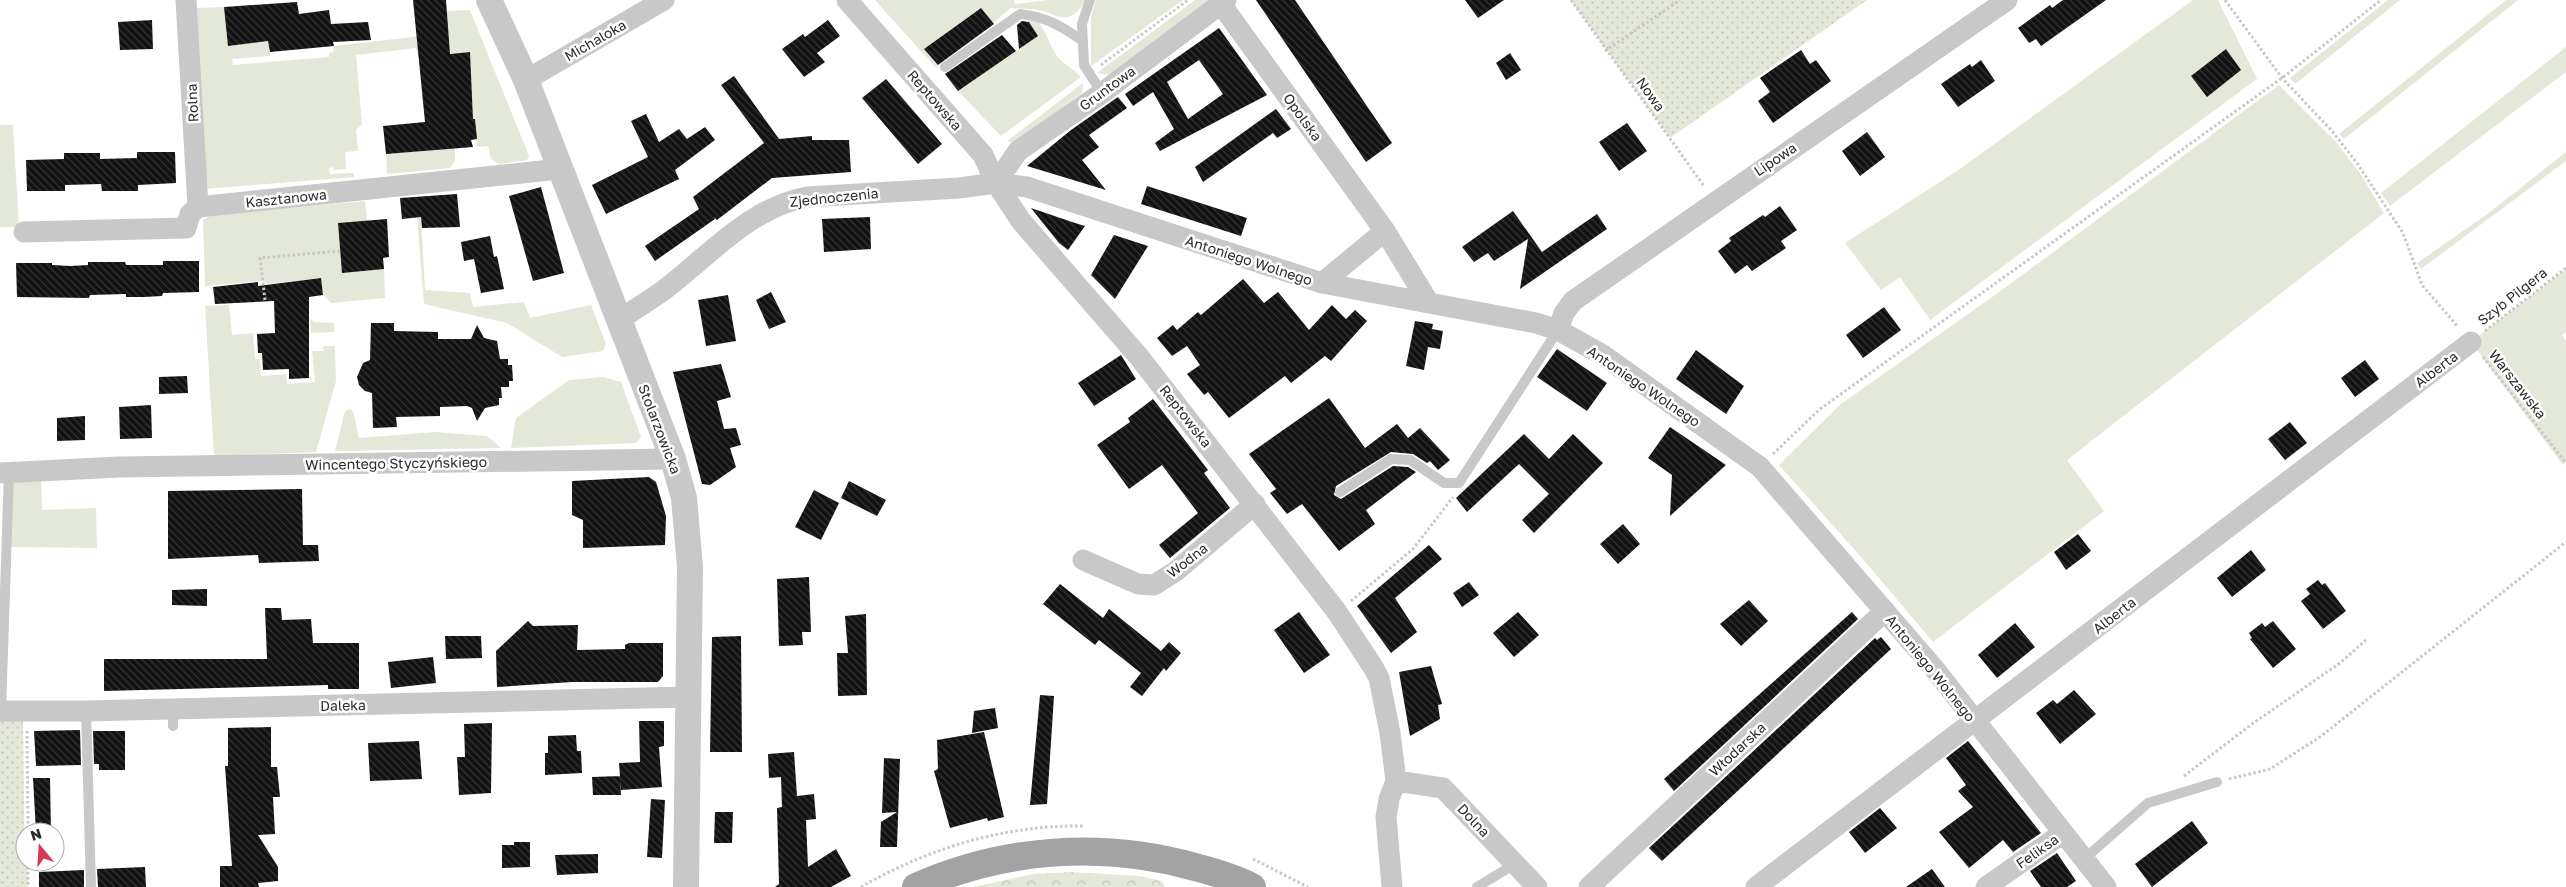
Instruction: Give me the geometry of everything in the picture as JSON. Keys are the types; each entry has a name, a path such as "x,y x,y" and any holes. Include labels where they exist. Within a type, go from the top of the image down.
{"main road":[{"path":"916,887 977,864 1065,851 1141,855 1212,871 1252,887"}],"street":[{"name":"Rolna","path":"186,0 198,207"},
{"name":"Stolarzowicka","path":"489,0 526,80 673,459 684,498 690,567 686,887"},
{"name":"Michaloka","path":"526,80 664,0"},
{"name":"Reptowska","path":"847,0 983,155 996,182 1021,220 1140,358 1255,504 1337,612 1379,678 1390,733 1396,781 1389,799 1386,816 1392,887"},
{"name":"Lipowa","path":"1558,330 1564,313 1573,301 1715,200 2006,0"},
{"name":"Gruntowa","path":"996,182 1018,151 1102,93 1224,2"},
{"name":"Opolska","path":"1224,2 1385,231 1429,303"},
{"name":"Kasztanowa","path":"198,207 560,169"},
{"name":"Antoniego Wolnego","path":"996,182 1027,186 1322,283 1536,323 1558,330 1603,356 1760,467 1934,667 1975,722 2106,887"},
{"name":"Zjednoczenia","path":"619,320 664,290 742,226 785,201 807,197 959,188 996,182"},
{"path":"24,232 186,228 190,214 198,207"},
{"path":"1322,283 1385,231"},
{"name":"Alberta","path":"1756,887 1975,722 2471,342"},
{"name":"Wincentego Styczyńskiego","path":"4,472 120,467 673,459"},
{"name":"Wodna","path":"1083,560 1138,584 1154,585 1176,571 1255,504"},
{"name":"Włodarska","path":"1589,887 1886,611"},
{"name":"Daleka","path":"1,711 86,711 173,717 687,697"},
{"name":"Dolna","path":"1396,781 1443,788 1537,887"},
{"name":"Feliksa","path":"1986,887 2063,833"}],"lane":[{"path":"1090,0 1082,24 1084,65 1102,93"},
{"path":"945,67 1020,14 1040,16 1062,26 1082,41"},
{"path":"1340,492 1391,459 1410,460 1444,484 1459,483 1558,330"},
{"path":"1,711 4,472"},
{"path":"86,711 91,887"},
{"path":"2084,859 2148,803 2217,782"},
{"path":"1477,887 1516,864"}],"path":[{"name":"Nowa","path":"1571,0 1715,200"},
{"path":"1606,51 1680,0"},
{"name":"Warszawska","path":"2225,0 2282,78 2332,131 2357,163 2403,233 2422,285 2471,342 2566,463"},
{"path":"1760,467 1820,409 2282,78 2381,0"},
{"path":"265,300 260,258 340,251"},
{"name":"Szyb Pilgera","path":"2471,342 2566,268"},
{"path":"1337,612 1414,549 1452,500 1459,483"},
{"path":"2217,782 2270,769 2320,737 2566,542"},
{"path":"2178,780 2252,724 2340,663 2366,640"},
{"path":"27,711 28,822"},
{"path":"28,872 28,887"}],"green space":[{"path":"875,0 1014,0 1015,4 1048,0 1086,0 1075,14 1070,16 1060,17 1036,9 1011,8 993,23 980,8 924,49 938,65 936,68"},
{"path":"1096,0 1183,0 1091,66 1091,17"},
{"path":"1195,0 1209,0 1109,75 1097,73"},
{"path":"1571,0 1867,0 1670,138"},
{"path":"2193,0 2218,0 2257,79 1930,320 1900,277 1881,290 1845,243 1957,171"},
{"path":"2388,0 2400,0 2295,84 2290,78"},
{"path":"2506,0 2518,0 2344,139 2339,134"},
{"path":"224,7 229,46 268,41 270,56 232,59 233,65 329,57 329,53 333,52 334,46 448,33 447,11 470,10 529,156 527,160 499,164 491,159 488,146 477,147 475,119 473,119 470,52 418,56 416,48 356,55 362,124 356,130 358,151 345,152 346,169 334,170 333,167 329,168 330,174 354,173 354,177 204,189 197,8"},
{"path":"1028,21 1038,22 1057,56 1081,77 1001,136 958,91 1038,36"},
{"path":"2566,47 2566,72 2390,206 2381,193"},
{"path":"1083,83 1082,93 1014,143 1007,141"},
{"path":"2279,85 2336,142 2360,173 2384,213 2067,460 2104,511 1933,642 1862,558 1779,465 1841,404 2002,290"},
{"path":"0,125 13,125 19,227 0,227"},
{"path":"455,148 455,161 450,168 387,174 386,154"},
{"path":"2566,152 2566,161 2421,269 2417,263 2486,215"},
{"path":"365,201 367,221 338,223 342,272 384,269 385,298 331,303 323,295 320,278 268,284 262,281 205,286 203,220 211,215"},
{"path":"417,217 421,217 425,290 470,293 473,307 524,302 530,318 591,305 606,344 603,351 562,357 507,323 424,304"},
{"path":"2566,269 2566,332 2562,335 2566,341 2566,462 2563,465 2471,342"},
{"path":"229,305 232,335 253,333 255,359 260,359 261,376 286,374 287,384 315,382 312,351 324,351 323,346 335,346 336,381 316,452 214,456 205,306"},
{"path":"310,318 314,322 334,323 334,332 311,333"},
{"path":"603,377 621,382 641,437 636,443 511,448 516,418 569,380"},
{"path":"350,409 353,411 359,438 435,432 487,436 501,448 335,451 345,411"},
{"path":"41,476 42,510 96,508 97,548 11,547 11,485 16,480"},
{"path":"23,720 24,822 15,822 15,872 27,872 28,887 0,887 0,721"},
{"path":"1071,872 1139,876 1162,881 1165,887 973,887 1034,874"}],"building":[{"path":"413,0 446,0 450,54 470,52 473,119 475,119 477,139 471,140 473,147 386,154 383,126 425,122"},
{"path":"1256,0 1295,0 1392,143 1366,162"},
{"path":"1465,0 1504,0 1478,18"},
{"path":"2063,0 2106,0 2041,46 2036,39 2029,43 2018,28 2050,5 2052,8"},
{"path":"297,2 299,14 329,10 331,24 368,22 371,40 333,42 334,46 270,52 268,41 228,46 224,7"},
{"path":"981,8 994,24 938,65 924,49"},
{"path":"152,20 153,49 120,50 118,22"},
{"path":"828,20 840,36 817,53 825,62 804,77 782,49 803,34 805,37"},
{"path":"1022,21 1029,22 1038,36 1019,49 1017,25"},
{"path":"1219,28 1267,95 1160,151 1155,143 1174,129 1153,92 1133,106 1125,94","holes":["1199,60 1223,94 1188,119 1167,82"]},
{"path":"1002,35 1016,51 958,91 945,74"},
{"path":"2226,49 2241,70 2207,97 2191,76"},
{"path":"1801,50 1810,64 1816,60 1831,81 1773,123 1758,101 1770,92 1760,78"},
{"path":"1510,53 1521,70 1506,80 1496,63"},
{"path":"1981,60 1995,81 1958,107 1941,84 1970,64 1972,67"},
{"path":"734,76 779,139 812,136 812,140 849,140 851,172 772,178 717,220 714,217 715,219 655,261 645,246 699,209 693,197 764,143 721,85"},
{"path":"886,79 942,144 918,164 862,98"},
{"path":"1118,97 1127,108 1089,135 1099,147 1082,160 1106,190 1027,166 1071,130"},
{"path":"1276,109 1291,129 1277,138 1273,133 1203,182 1195,167"},
{"path":"646,114 659,142 679,129 687,139 705,127 715,140 675,170 679,179 606,214 592,185 648,157 631,121"},
{"path":"1627,123 1647,151 1619,171 1599,142"},
{"path":"1867,132 1885,157 1860,176 1842,151"},
{"path":"137,152 175,152 176,183 138,185 138,191 102,191 101,184 65,185 65,191 27,191 26,160 64,159 64,153 100,153 100,159 137,158"},
{"path":"1147,186 1247,218 1241,236 1141,204"},
{"path":"541,187 564,273 533,281 509,196"},
{"path":"457,194 460,227 422,228 421,217 402,219 400,198"},
{"path":"1780,206 1797,230 1781,241 1786,248 1752,271 1747,265 1735,274 1718,251 1731,241 1729,238"},
{"path":"1031,208 1085,226 1068,250 1059,243"},
{"path":"1513,211 1542,252 1597,214 1607,229 1520,289 1528,239 1494,261 1488,253 1474,262 1462,247"},
{"path":"870,217 871,249 824,252 822,219"},
{"path":"387,219 389,257 383,258 384,269 342,273 338,223"},
{"path":"1114,235 1148,246 1115,299 1091,275"},
{"path":"490,236 494,257 497,256 504,289 481,293 474,259 464,261 461,242"},
{"path":"163,261 199,261 199,292 163,293 162,296 144,297 126,297 126,294 90,295 89,298 17,297 16,263 52,263 52,265 70,266 88,265 88,262 125,262 126,265 163,265"},
{"path":"321,278 323,295 309,297 309,378 289,379 289,369 263,370 262,353 258,353 257,334 275,333 274,301 215,304 213,287 258,282 258,286"},
{"path":"1243,279 1264,303 1278,292 1309,330 1332,305 1346,319 1355,310 1367,321 1331,361 1325,356 1291,383 1285,376 1229,418 1208,392 1204,395 1187,374 1200,365 1187,346 1172,356 1157,338 1173,325 1177,330 1198,312 1201,315"},
{"path":"771,292 786,322 769,329 756,300"},
{"path":"728,295 736,341 706,346 698,300"},
{"path":"1884,307 1901,330 1863,358 1846,335"},
{"path":"1415,321 1433,324 1432,329 1443,331 1440,349 1428,347 1424,370 1406,366"},
{"path":"371,323 394,323 394,331 438,332 438,339 471,339 477,325 484,338 497,341 500,359 508,359 508,365 512,365 513,381 509,381 509,387 501,387 502,398 499,398 499,405 485,408 477,421 472,408 467,406 440,407 440,416 396,417 397,427 373,428 372,393 365,391 359,385 357,377 363,363 370,360"},
{"path":"1557,349 1607,383 1587,411 1537,377"},
{"path":"1696,350 1744,386 1726,414 1676,379"},
{"path":"1121,355 1136,379 1094,406 1078,383"},
{"path":"2365,360 2379,379 2355,397 2341,378"},
{"path":"721,364 731,397 717,401 724,429 736,428 741,445 730,448 736,467 710,485 702,484 673,372"},
{"path":"187,376 188,393 159,394 159,377"},
{"path":"1329,398 1365,448 1397,424 1408,438 1420,428 1450,460 1438,470 1430,461 1427,463 1413,454 1391,452 1336,486 1334,495 1341,499 1393,466 1408,467 1416,472 1366,510 1375,524 1339,551 1302,504 1287,514 1270,493 1276,489 1249,454"},
{"path":"1153,399 1208,470 1204,473 1230,508 1170,558 1159,545 1198,513 1162,465 1129,489 1097,445 1130,422 1128,418"},
{"path":"151,405 152,438 120,439 119,407"},
{"path":"85,416 85,440 57,441 57,418"},
{"path":"2290,422 2307,443 2285,460 2268,439"},
{"path":"1670,427 1726,465 1670,516 1672,475 1648,458"},
{"path":"1524,434 1549,459 1573,434 1603,463 1534,533 1522,520 1549,494 1519,464 1467,512 1456,498"},
{"path":"649,477 656,482 666,516 665,545 583,548 583,520 572,515 572,481"},
{"path":"849,481 886,500 877,516 841,498"},
{"path":"302,489 303,545 318,545 319,561 259,563 258,555 168,559 168,491"},
{"path":"814,490 839,503 821,540 795,527"},
{"path":"1623,524 1640,544 1618,564 1600,544"},
{"path":"2078,534 2091,551 2066,570 2054,552"},
{"path":"1429,545 1442,559 1395,598 1417,632 1391,653 1357,606"},
{"path":"2251,550 2266,570 2232,597 2217,578"},
{"path":"809,577 811,632 802,632 803,645 779,646 777,579"},
{"path":"2318,580 2322,585 2325,583 2346,611 2323,629 2301,601 2310,594 2306,589"},
{"path":"1469,582 1479,595 1462,607 1453,593"},
{"path":"1060,584 1103,618 1109,609 1161,651 1169,642 1181,653 1166,671 1164,668 1142,696 1130,687 1141,673 1099,640 1095,645 1043,604"},
{"path":"207,589 207,606 172,605 172,590"},
{"path":"1749,600 1768,621 1741,646 1720,624"},
{"path":"265,608 281,608 282,620 311,619 313,643 359,643 359,689 328,689 328,685 104,691 104,659 267,659"},
{"path":"1299,612 1330,655 1304,673 1274,630"},
{"path":"1518,612 1539,635 1514,657 1493,633"},
{"path":"1852,612 1858,619 1674,791 1664,779"},
{"path":"866,614 867,695 838,696 837,653 848,653 845,616"},
{"path":"528,621 533,626 578,625 577,650 625,649 625,645 629,643 663,643 663,676 658,682 572,682 497,687 496,651"},
{"path":"2273,621 2296,649 2273,668 2250,639 2252,638 2249,633 2262,623 2265,627"},
{"path":"2015,623 2035,647 1997,678 1978,655"},
{"path":"445,636 481,636 482,658 446,659"},
{"path":"741,636 742,752 710,752 712,637"},
{"path":"1881,637 1891,649 1662,861 1649,848 1875,638 1877,640"},
{"path":"433,657 436,683 391,688 388,662"},
{"path":"1431,666 1442,704 1438,705 1440,719 1410,736 1399,672"},
{"path":"2074,690 2096,714 2060,744 2036,713 2053,700 2057,704"},
{"path":"1040,695 1054,696 1047,804 1030,805"},
{"path":"995,708 998,728 972,733 974,711"},
{"path":"639,721 664,721 664,746 659,747 662,787 621,790 619,763 640,762"},
{"path":"492,723 491,793 459,795 457,757 465,757 464,724"},
{"path":"271,727 271,767 277,767 280,797 273,797 275,834 258,835 278,867 278,881 258,883 259,887 220,887 220,866 232,866 225,766 228,766 228,728"},
{"path":"80,730 81,765 36,766 34,731"},
{"path":"93,731 125,731 125,770 99,770 99,764 94,764"},
{"path":"984,732 1004,817 988,821 987,818 950,828 934,771 938,769 937,740"},
{"path":"576,735 577,751 581,751 582,773 545,775 545,753 548,753 548,736"},
{"path":"419,741 422,779 370,781 368,743"},
{"path":"1968,741 2041,833 2013,852 2003,840 1969,868 1939,832 1973,807 1958,791 1966,785 1946,758"},
{"path":"794,752 797,796 814,794 816,819 806,820 808,867 836,849 851,876 831,887 775,887 779,884 777,808 782,807 781,777 769,778 768,754"},
{"path":"884,758 900,759 897,847 880,847 881,822 897,812 882,813"},
{"path":"620,776 621,795 593,795 592,777"},
{"path":"33,778 50,778 51,822 35,822"},
{"path":"651,799 665,800 662,858 647,857"},
{"path":"1880,808 1897,828 1865,853 1849,832"},
{"path":"715,812 733,812 732,843 714,843"},
{"path":"2192,821 2208,843 2152,887 2135,864"},
{"path":"514,842 530,842 530,867 502,868 502,845 514,845"},
{"path":"2057,853 2076,881 2067,887 2041,887 2030,871"},
{"path":"598,854 598,873 557,875 555,855"},
{"path":"145,867 146,887 98,887 97,869"},
{"path":"1932,869 1945,887 1906,887"},
{"path":"84,870 84,887 39,887 39,872"}]}
